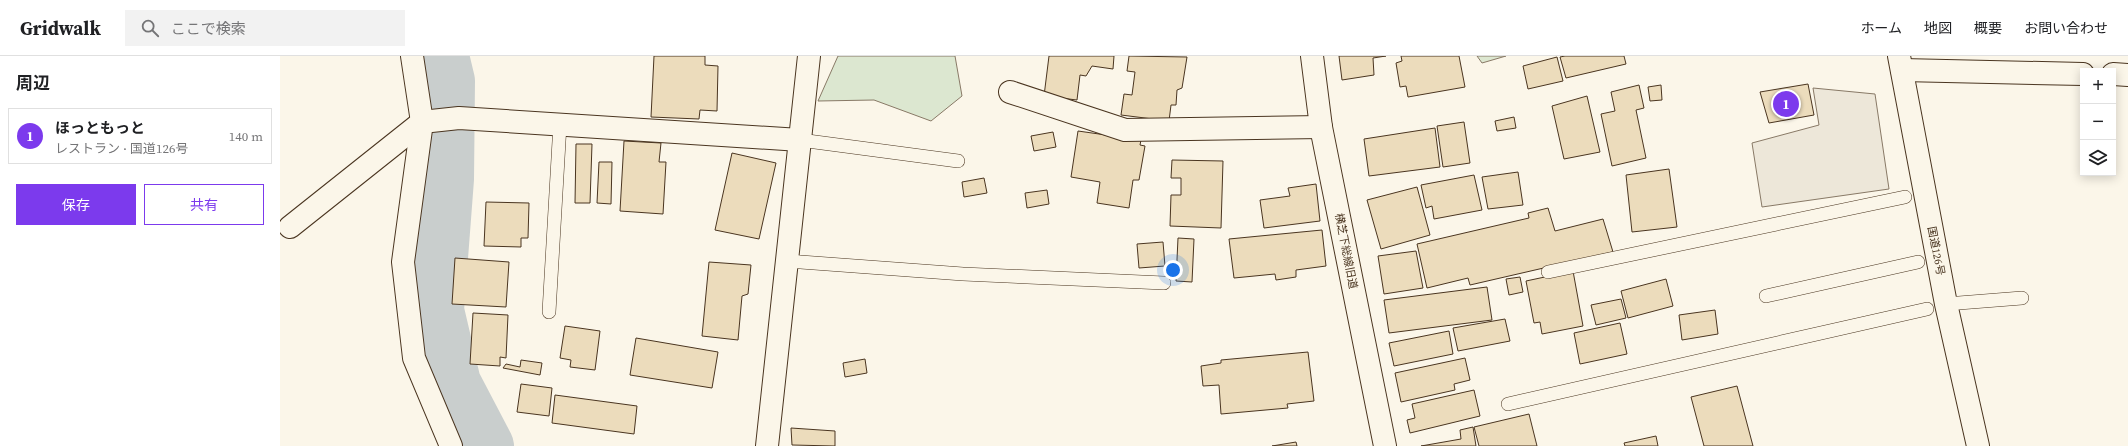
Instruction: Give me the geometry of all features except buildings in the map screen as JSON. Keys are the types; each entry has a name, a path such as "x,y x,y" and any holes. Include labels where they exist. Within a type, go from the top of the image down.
{"main road":[{"path":"412,56 422,122 403,262 414,358 451,446"},
{"path":"767,446 809,56"},
{"name":"横芝下総線旧道","path":"1312,56 1321,128 1385,446"},
{"path":"1901,63 2080,74"},
{"name":"国道126号","path":"1901,63 1937,307 1978,446"},
{"path":"2116,74 2128,74"},
{"path":"1010,92 1125,130 1321,128"},
{"path":"290,227 422,122 459,118 800,140"}],"lane":[{"path":"549,312 560,124"},
{"path":"800,140 958,161"},
{"path":"1548,272 1905,197"},
{"path":"787,261 963,274 1164,283"},
{"path":"1766,296 1918,262"},
{"path":"1508,404 1937,307 2022,298"}],"green space":[{"path":"838,56 955,56 962,96 931,121 874,100 818,101"},
{"path":"1477,56 1506,56 1482,63"}],"shaded area":[{"path":"1813,88 1875,94 1889,189 1762,207 1752,143 1819,125"}],"waterway":[{"path":"442,56 448,81 447,179 437,310 454,383 487,446"}],"place":[{"name":"ほっともっと","path":"1786,104"}]}
